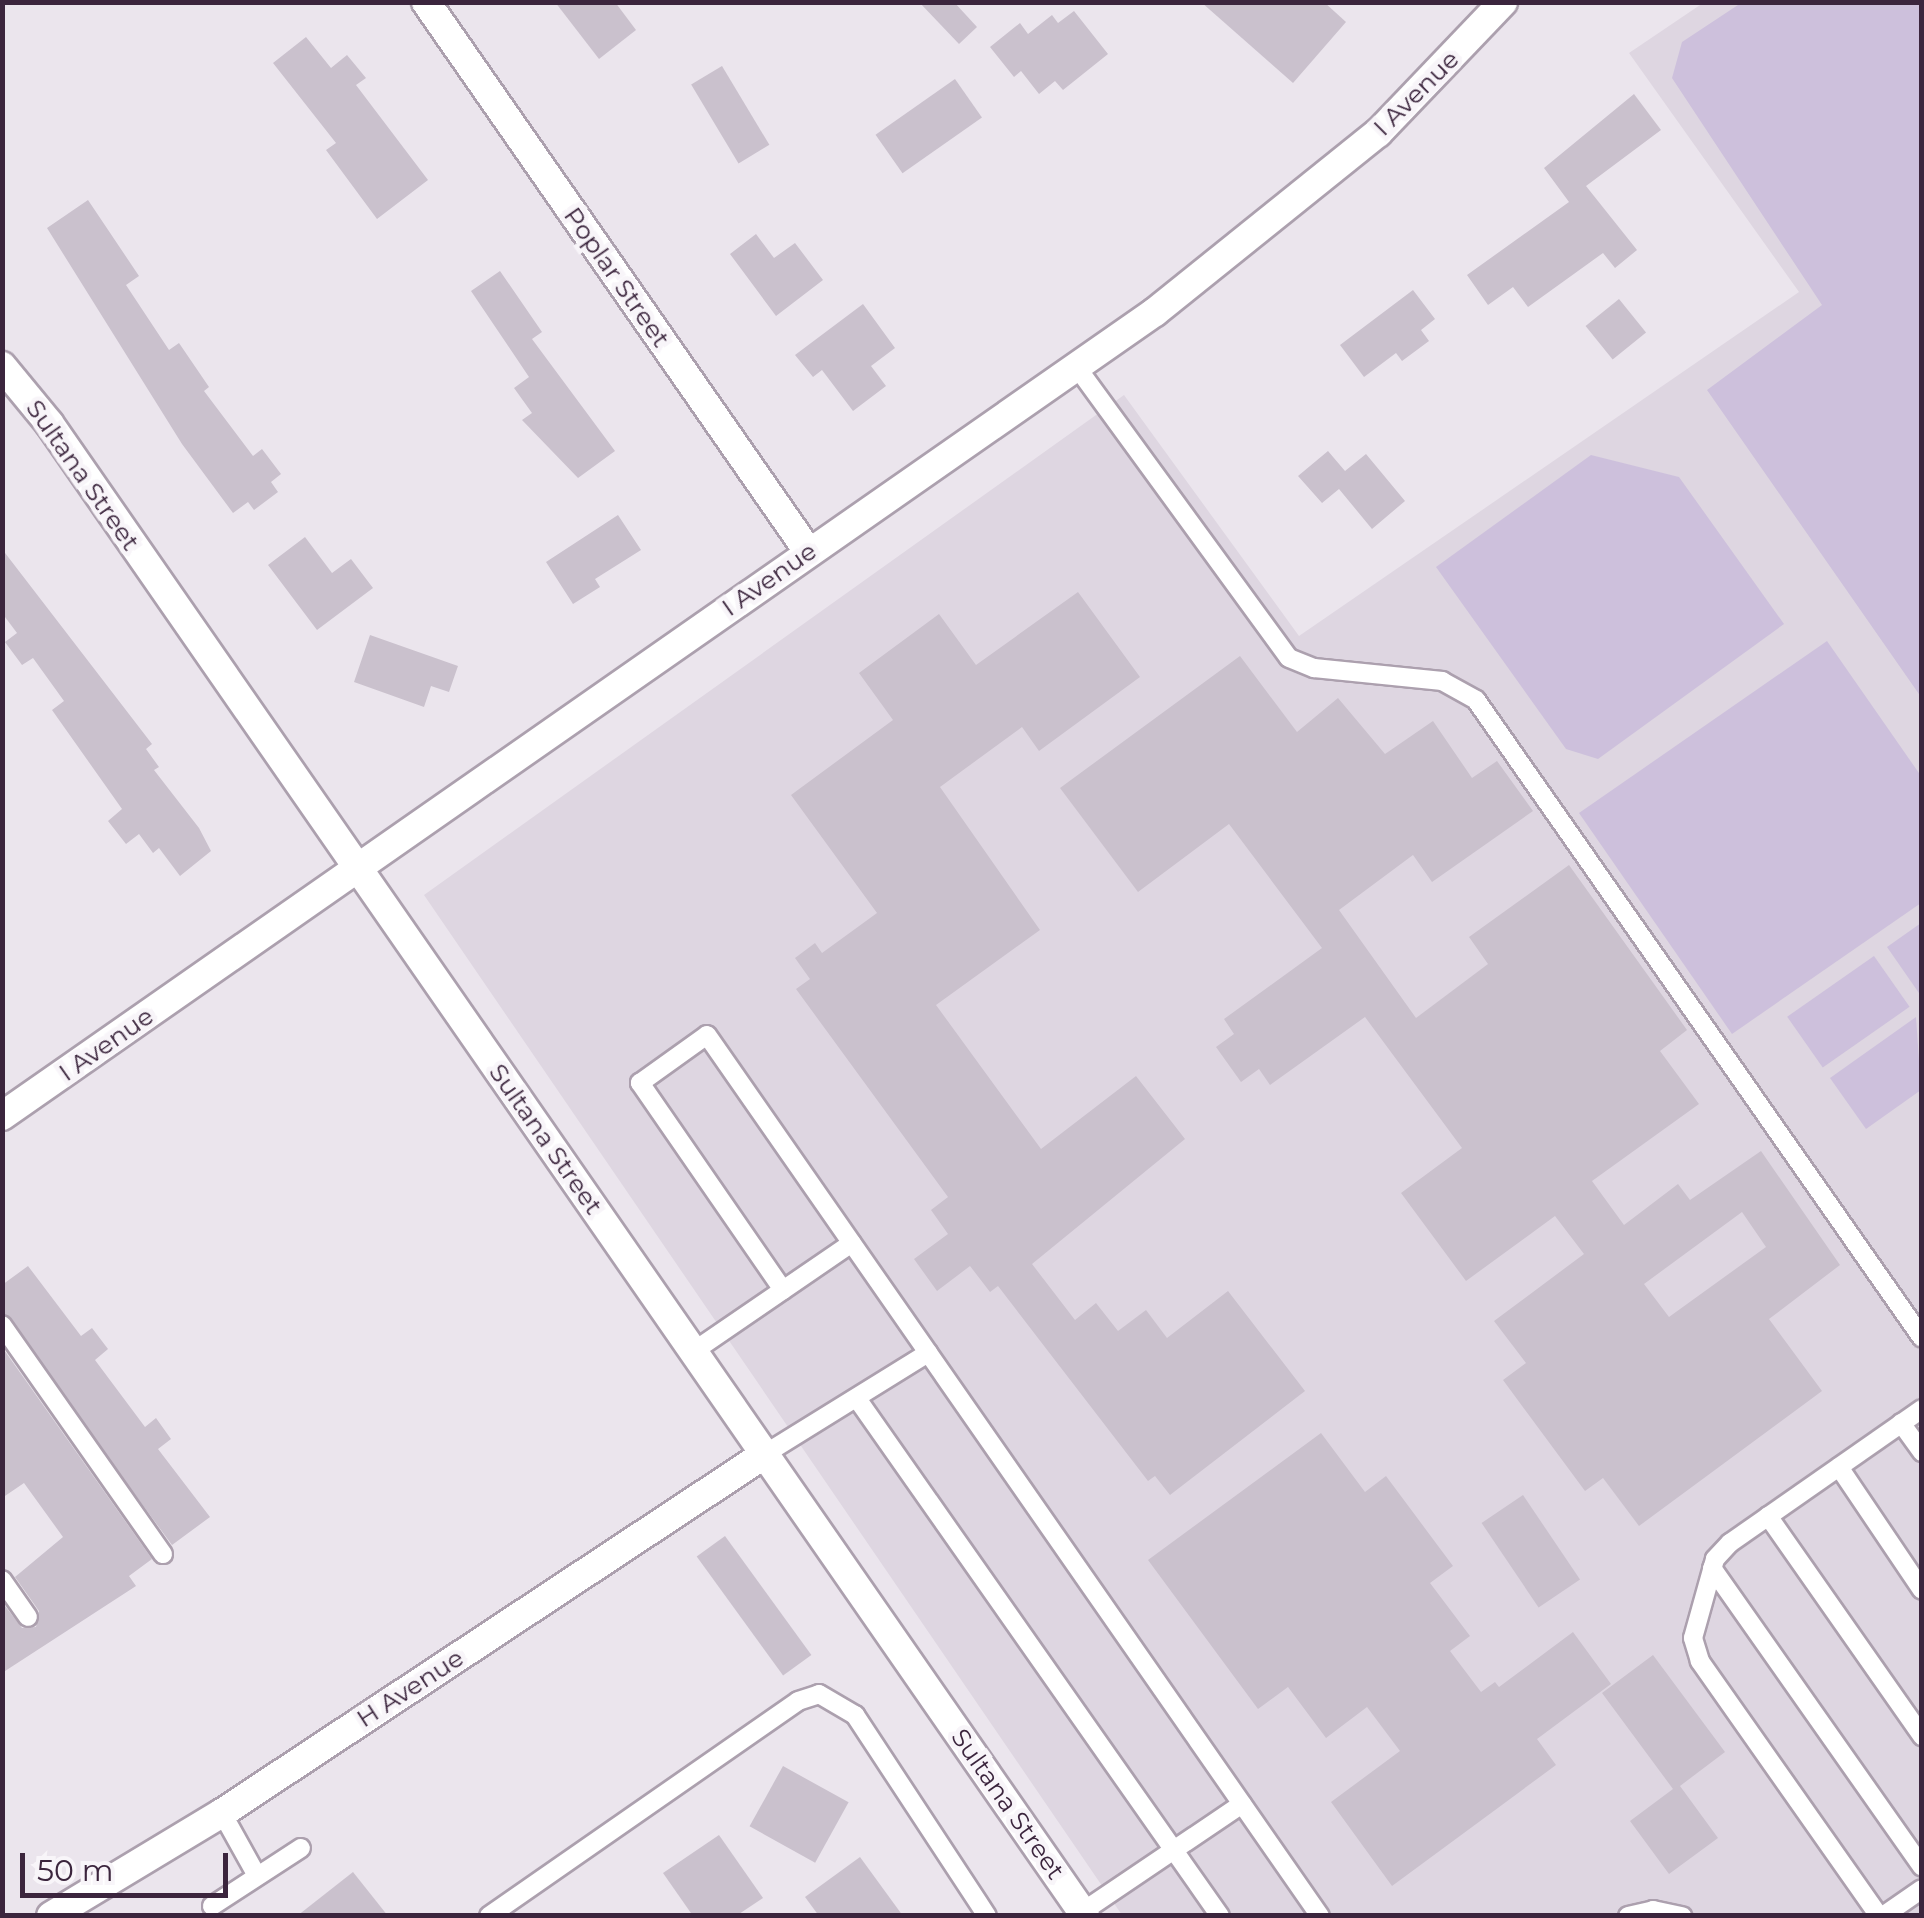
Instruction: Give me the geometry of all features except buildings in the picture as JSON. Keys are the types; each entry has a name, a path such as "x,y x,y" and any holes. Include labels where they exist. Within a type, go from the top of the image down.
{"street":[{"name":"Poplar Street","path":"426,2 808,551"},
{"name":"I Avenue","path":"2,1116 1076,366 1317,187 1491,6"},
{"name":"Sultana Street","path":"2,366 49,423 1084,1914"},
{"name":"H Avenue","path":"52,1916 222,1813 765,1454"}],"lane":[{"path":"1076,366 1289,658 1314,668 1442,681 1476,700 1922,1338"},
{"path":"783,1290 640,1083 707,1035 1320,1916"},
{"path":"694,1351 852,1243"},
{"path":"2,1325 163,1554"},
{"path":"765,1454 858,1400 928,1353"},
{"path":"858,1400 1220,1916"},
{"path":"1922,1409 1730,1543 1712,1568 1693,1638 1700,1661 1881,1916 1922,1889"},
{"path":"1902,1423 1922,1452"},
{"path":"1838,1467 1922,1590"},
{"path":"1768,1516 1922,1736"},
{"path":"1712,1568 1922,1867"},
{"path":"2,1580 28,1617"},
{"path":"489,1916 798,1701 819,1694 855,1716 988,1916"},
{"path":"1084,1914 1242,1804"},
{"path":"222,1813 258,1876"},
{"path":"212,1906 301,1848"},
{"path":"1628,1916 1653,1910 1682,1916"}],"shaded area":[{"path":"1703,3 1921,3 1921,1915 1122,1915 424,895 1124,395 1299,636 1799,292 1629,53"},
{"path":"1741,3 1921,3 1921,697 1707,390 1822,305 1672,78 1682,42"},
{"path":"1591,455 1679,477 1784,624 1598,759 1566,749 1436,567"},
{"path":"1827,641 1921,776 1921,903 1732,1034 1579,813"},
{"path":"1921,923 1921,996 1887,947"},
{"path":"1874,956 1910,1007 1823,1068 1787,1017"},
{"path":"1916,1017 1921,1090 1866,1129 1830,1078"}]}
